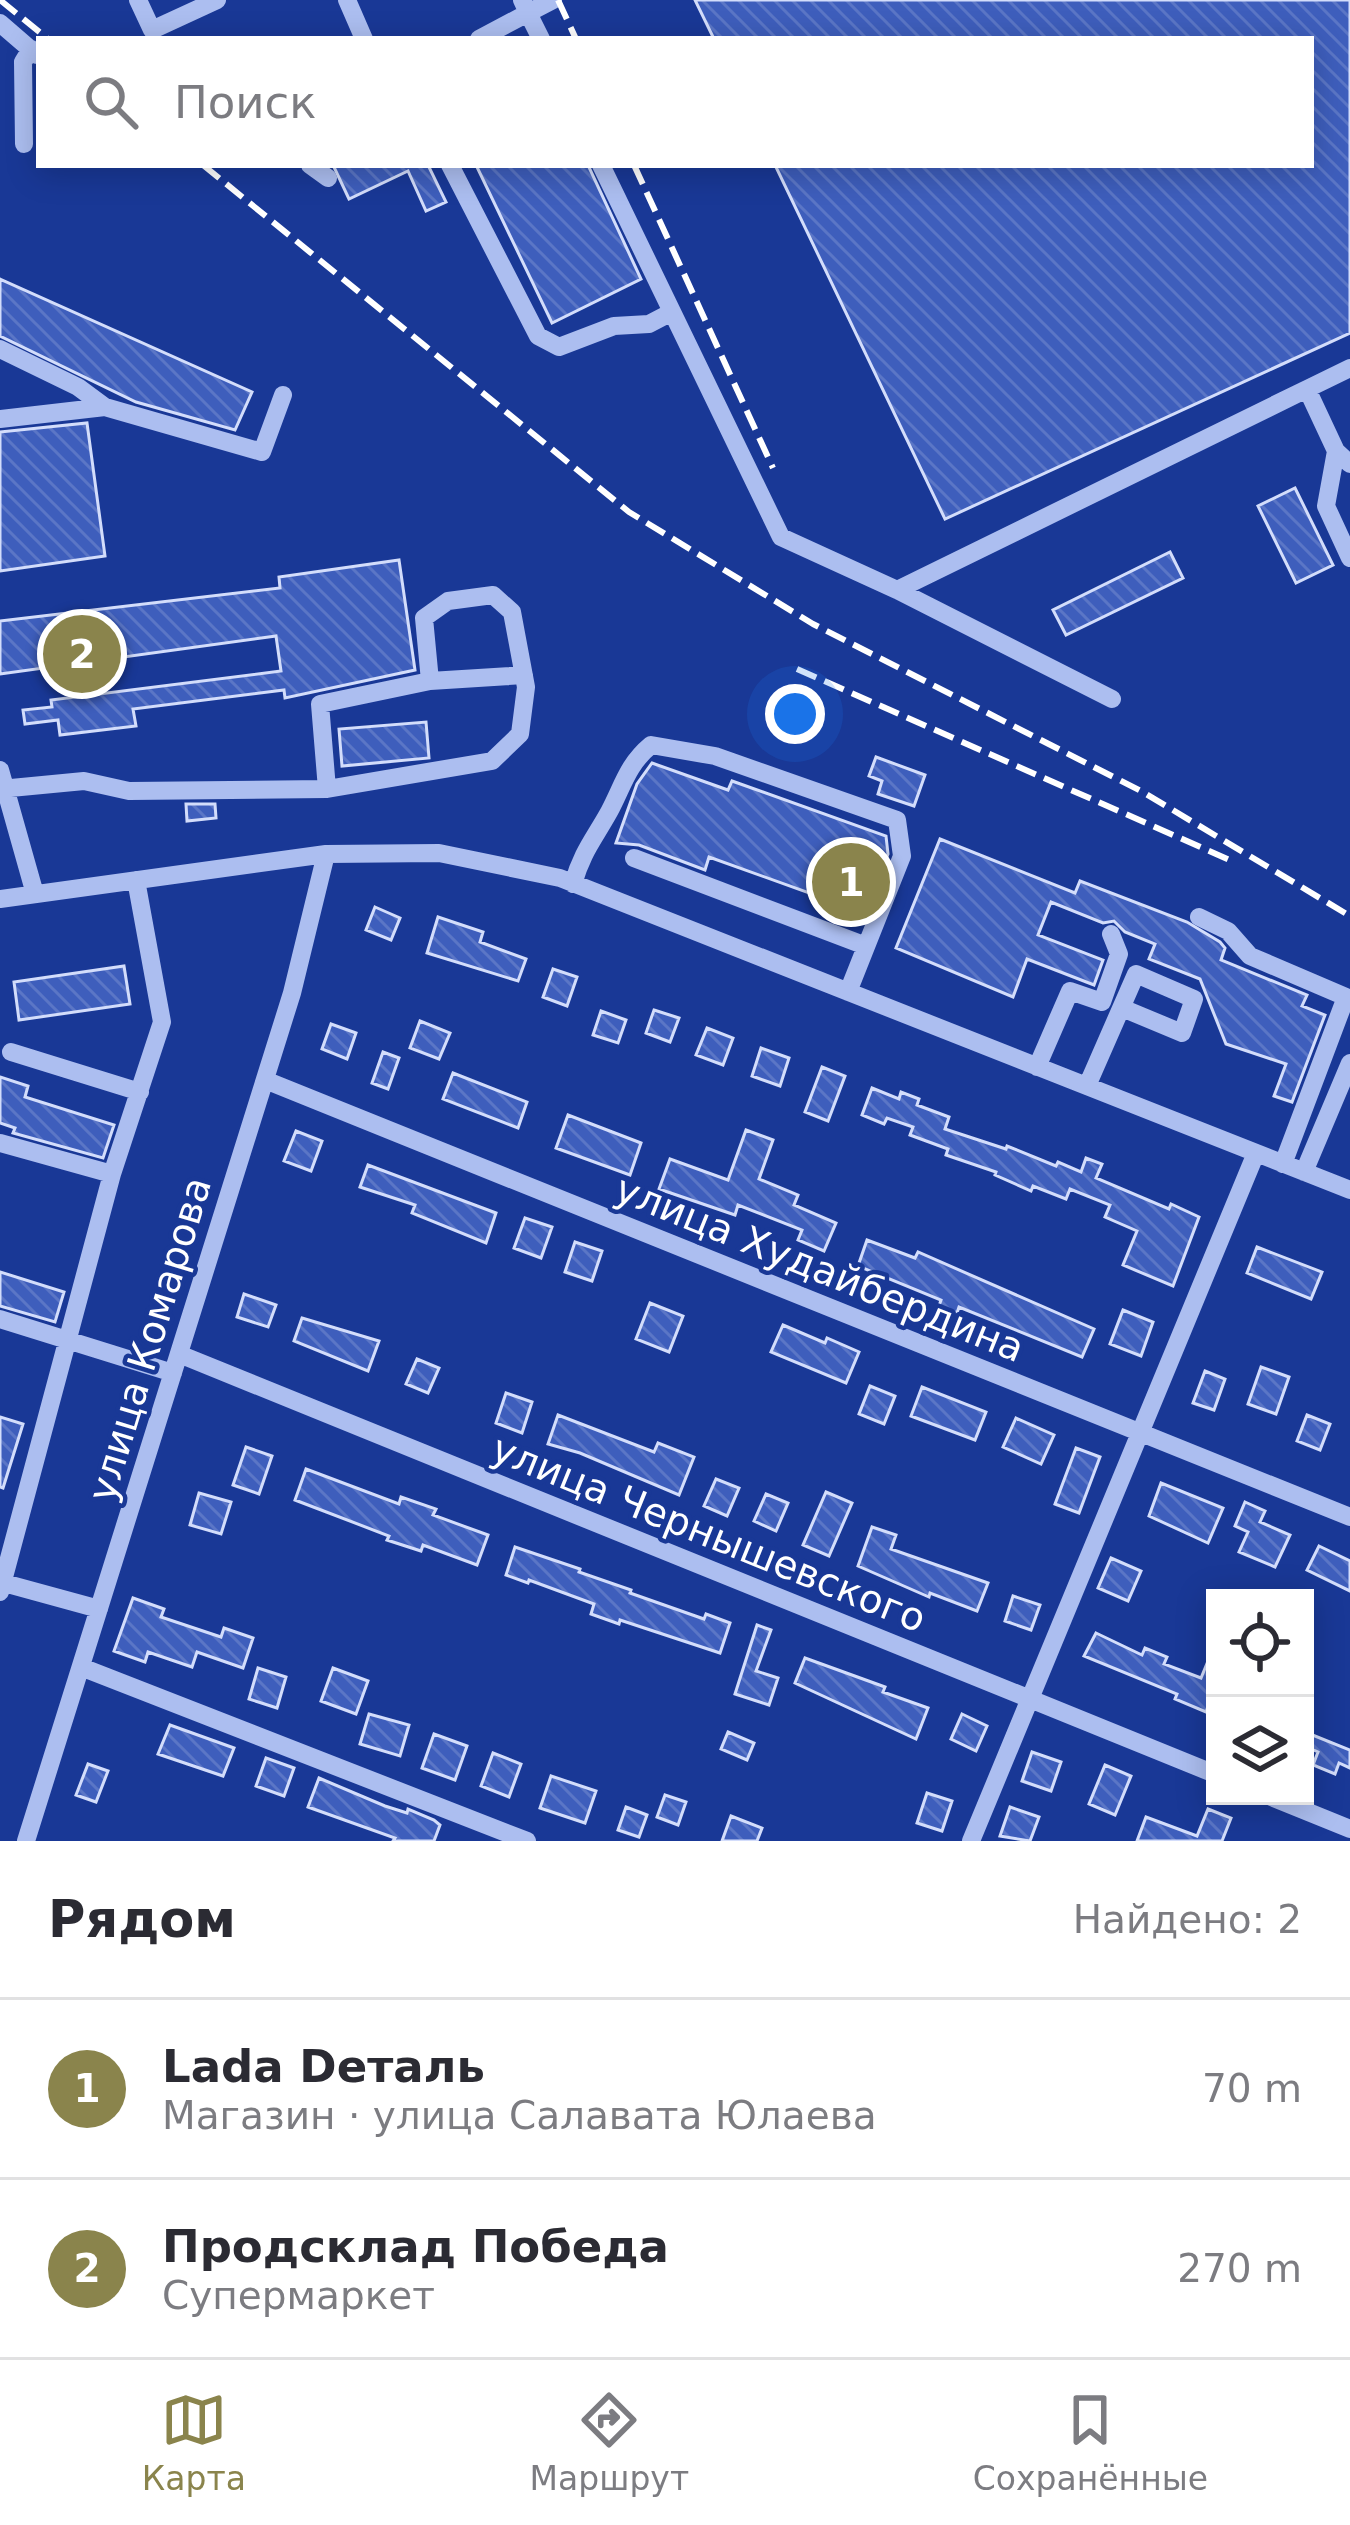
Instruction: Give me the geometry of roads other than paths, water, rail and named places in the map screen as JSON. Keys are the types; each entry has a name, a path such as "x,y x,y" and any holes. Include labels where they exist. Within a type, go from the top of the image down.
{"street":[{"path":"138,0 152,30 217,0"},
{"path":"347,0 363,36"},
{"path":"483,36 525,6 553,0"},
{"path":"525,6 540,36"},
{"path":"0,23 35,53 22,62 24,144"},
{"path":"314,168 328,178"},
{"path":"452,168 538,336 559,347 614,326 649,324 672,312"},
{"path":"603,168 782,537 1112,699"},
{"path":"0,349 78,386 105,407 262,452 283,395"},
{"path":"897,590 1350,368"},
{"path":"1307,388 1343,458 1326,506 1350,558"},
{"path":"0,419 105,407"},
{"path":"35,894 2,782 83,781 129,790 327,789 492,761 520,734 524,675 512,612 493,595 448,601 424,618 430,681"},
{"path":"327,789 320,704 430,681 524,675"},
{"path":"573,884 582,852 609,812 631,761 651,746 715,756 897,820 902,856 848,992"},
{"path":"0,899 326,854 439,853 573,884 1350,1190"},
{"name":"улица Комарова","path":"26,1841 292,993 326,854"},
{"path":"634,858 866,946"},
{"path":"99,1609 1,1586 112,1174 161,1022 136,880"},
{"path":"1198,917 1228,931 1250,956 1346,998 1283,1164"},
{"path":"1037,1066 1070,991 1102,1002 1119,954 1111,934"},
{"path":"1087,1086 1122,1008"},
{"path":"11,1052 140,1092"},
{"path":"1304,1172 1350,1063"},
{"name":"улица Худайбердина","path":"265,1080 1350,1517"},
{"path":"1331,1108 1350,1117"},
{"path":"0,1143 112,1174"},
{"path":"971,1841 1256,1153"},
{"name":"улица Чернышевского","path":"0,1319 69,1341 176,1364 1206,1770"},
{"path":"81,1667 527,1841"},
{"path":"1291,1805 1350,1829"}],"railway":[{"path":"0,0 44,36"},
{"path":"558,0 575,36"},
{"path":"207,168 629,512 813,624 1141,791 1350,916"},
{"path":"635,168 773,468"},
{"path":"797,669 1232,861"}],"place":[{"name":"Продсклад Победа","path":"82,654"},
{"name":"Lada Dеталь","path":"851,882"}]}
